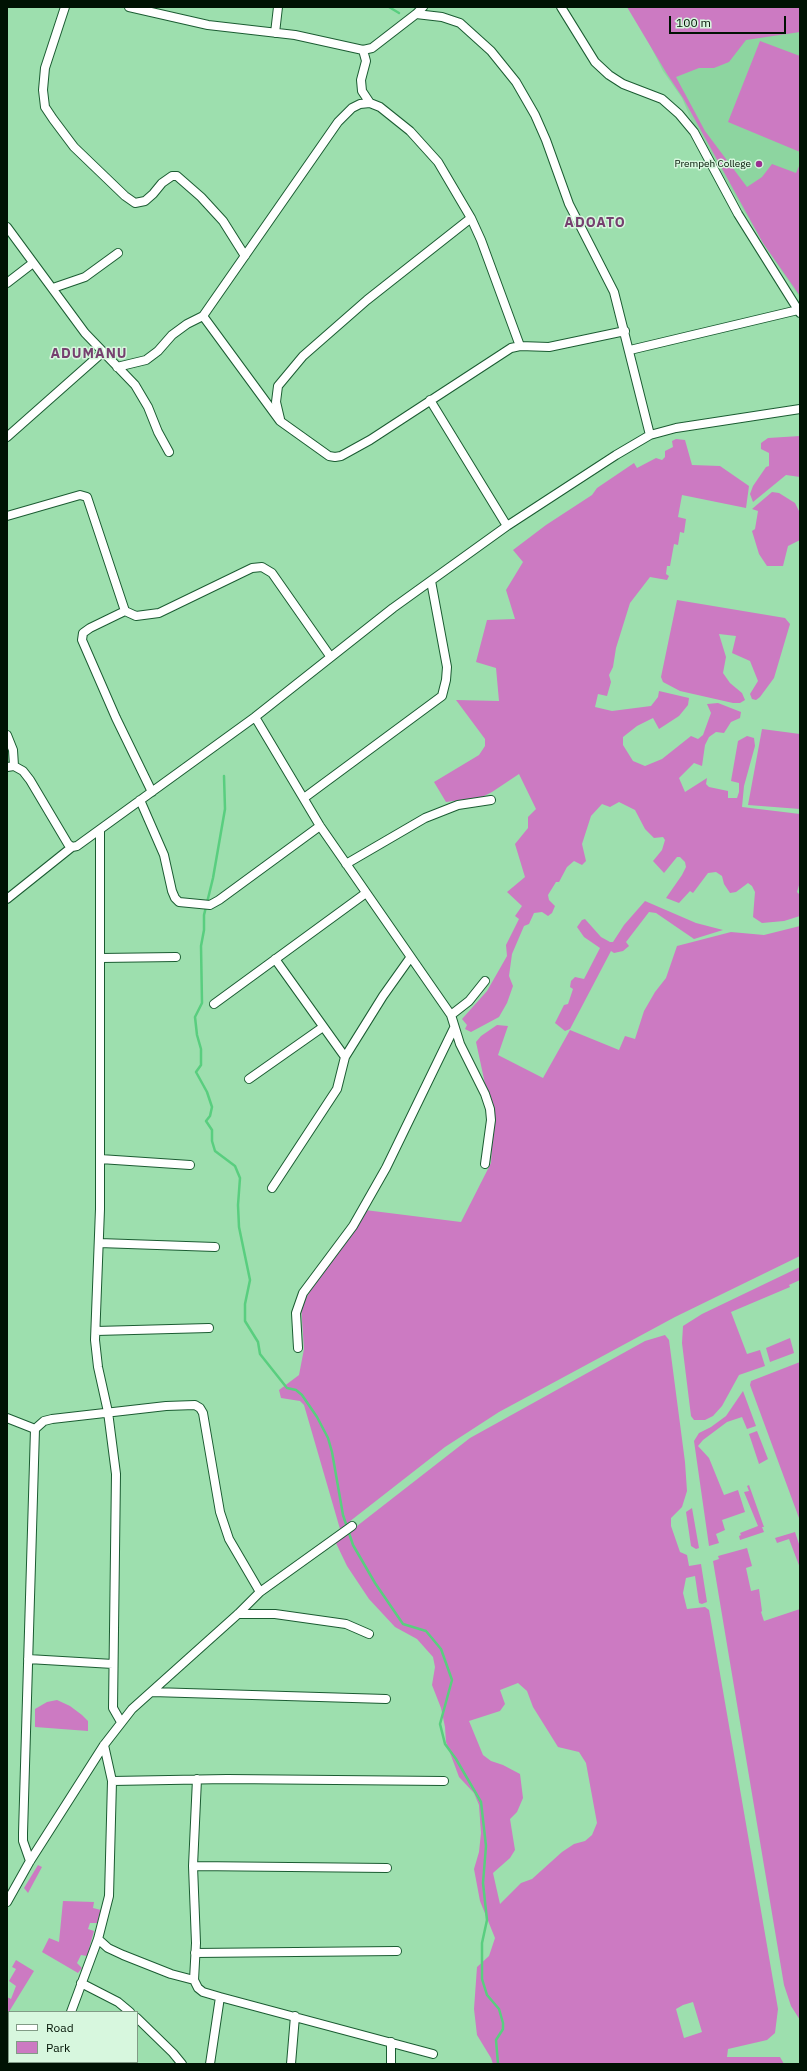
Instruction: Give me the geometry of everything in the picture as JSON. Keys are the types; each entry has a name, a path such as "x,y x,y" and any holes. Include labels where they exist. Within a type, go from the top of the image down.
{"street":[{"path":"65,7 45,68 43,90 46,107 53,119 74,147 124,196 135,204 145,201 162,183 172,176 177,176 201,197 223,221 245,256"},
{"path":"129,7 208,25 295,35 364,50 372,48 423,7"},
{"path":"275,33 278,7"},
{"path":"561,7 595,62 609,75 623,84 662,99 679,114 694,132 738,214 799,312 630,350"},
{"path":"416,14 442,17 460,23 492,51 516,82 546,140 569,204 609,280 625,331 650,435"},
{"path":"364,50 366,61 360,80 362,91 370,103"},
{"path":"117,367 127,363 146,360 158,351 172,335 187,324 203,316 338,122 352,108 360,104 370,103 380,107 410,131 438,162 471,218 481,240 520,346"},
{"path":"280,421 276,402 278,386 303,356 367,300 471,218"},
{"path":"7,227 85,333 135,385 148,407 158,432 169,452"},
{"path":"53,288 85,277 118,253"},
{"path":"7,283 33,263"},
{"path":"203,316 280,421 329,456 341,456 503,353 520,346 549,347 625,331"},
{"path":"7,437 103,352"},
{"path":"430,400 507,526"},
{"path":"7,899 72,847 77,846 100,830 255,717 330,656 393,608 507,526 583,475 650,435 676,428 800,408"},
{"path":"7,516 80,495 87,497 125,611 136,616 159,613 252,568 262,567 272,573 330,656"},
{"path":"304,798 442,696 447,667 431,581"},
{"path":"125,611 90,628 83,633 82,640 116,718 152,792"},
{"path":"255,717 320,826 388,923 410,958 451,1015 454,1028 490,1109 491,1120 485,1164"},
{"path":"7,735 13,750 11,767 23,771 30,780 68,844 72,847"},
{"path":"140,800 164,855 175,898 179,902 208,905 242,886 273,860 320,826"},
{"path":"346,864 425,818 458,805 491,800"},
{"path":"100,830 100,1160 96,1331 98,1367 108,1412 116,1474 113,1708 121,1722"},
{"path":"214,1004 366,893"},
{"path":"101,958 176,957"},
{"path":"272,1188 338,1089 345,1057 383,996 410,958"},
{"path":"275,959 345,1057"},
{"path":"451,1015 469,1001 485,981"},
{"path":"249,1079 323,1027"},
{"path":"298,1348 296,1314 303,1293 353,1226 386,1168 454,1028"},
{"path":"100,1160 190,1165"},
{"path":"99,1243 215,1247"},
{"path":"96,1331 209,1328"},
{"path":"30,1861 23,1841 23,1832 35,1429 44,1421 52,1419 166,1406 196,1405 203,1413 220,1512 229,1539 260,1592"},
{"path":"7,1418 35,1429"},
{"path":"7,1902 30,1861 104,1745 121,1722 260,1592 352,1526"},
{"path":"238,1614 275,1614 346,1624 369,1634"},
{"path":"28,1659 113,1664"},
{"path":"152,1692 386,1699"},
{"path":"71,2011 98,1939 109,1896 112,1781 104,1745"},
{"path":"112,1781 197,1779 444,1781"},
{"path":"197,1779 194,1866 194,1980 198,1988 203,1992 220,1997 433,2054"},
{"path":"194,1866 387,1868"},
{"path":"98,1939 108,1948 123,1955 171,1974 194,1980"},
{"path":"195,1953 397,1951"},
{"path":"81,1983 118,2002 129,2011"},
{"path":"210,2064 220,1997"},
{"path":"291,2064 295,2016"},
{"path":"138,2019 173,2053 182,2064"},
{"path":"391,2042 391,2064"}],"shaded area":[{"name":"Prempeh College","path":"800,7 800,298 764,245 693,124 682,98 663,71 646,37"}],"green space":[{"path":"627,7 800,7 800,32 746,40 729,62 714,68 699,68 676,77 705,131 747,187 762,177 772,164 796,173 800,164 800,296 763,243 683,98"},
{"path":"760,41 800,56 800,152 728,122"},
{"path":"800,436 800,477 786,475 753,502 750,494 753,486 766,467 769,466 769,453 761,449 761,443 768,438"},
{"path":"676,439 685,440 692,465 720,466 749,486 746,508 682,495 678,517 686,519 684,533 680,532 678,545 674,544 670,566 667,566 666,574 669,576 667,580 650,577 630,603 616,648 613,667 609,675 611,682 607,696 598,694 595,707 612,711 651,706 658,697 659,691 689,698 688,705 679,716 659,729 653,718 637,726 623,737 623,745 633,761 645,766 662,759 691,736 698,739 703,735 711,713 707,704 718,703 741,712 740,718 731,722 724,733 716,732 709,737 705,745 702,766 694,763 679,778 685,792 707,778 706,784 709,787 728,791 728,798 737,798 739,783 731,781 738,741 747,736 754,738 755,746 744,786 742,807 800,814 800,882 797,892 800,895 800,916 784,921 762,923 753,917 755,892 752,886 748,883 736,892 730,893 724,884 722,876 716,872 708,873 693,893 690,891 679,903 666,898 682,875 686,867 685,862 680,857 677,857 664,873 653,861 662,850 665,840 663,837 654,838 645,829 635,810 619,802 610,807 602,804 591,816 582,844 586,861 582,865 574,861 567,867 559,882 556,882 548,895 549,900 555,906 552,913 548,916 542,912 534,913 529,924 524,926 512,954 509,976 513,986 507,1003 499,1017 471,1032 465,1029 467,1025 462,1019 487,991 507,956 506,945 519,919 515,916 522,906 507,892 525,877 515,844 528,828 528,817 536,809 519,774 482,797 446,802 434,782 479,755 485,746 485,739 456,700 499,701 496,668 476,662 487,620 515,619 506,590 523,562 513,550 546,525 592,495 597,488 634,463 637,468 656,458 662,460 665,457 665,451 673,447 672,441"},
{"path":"772,492 779,493 795,503 800,513 800,540 788,546 783,566 767,566 759,554 752,531 755,529 758,511 752,509"},
{"path":"677,600 785,618 790,624 774,678 760,697 756,700 752,699 750,694 758,681 750,661 732,653 736,636 719,634 726,657 723,673 730,683 742,693 745,700 740,703 733,703 680,691 663,682 661,677"},
{"path":"762,729 800,734 800,809 748,805"},
{"path":"645,901 696,923 723,930 694,939 656,913 649,912 626,942 629,946 623,951 614,953 611,951 570,1029 565,1031 555,1023 564,1005 568,1004 573,989 570,987 571,981 575,977 584,979 600,948 584,937 577,927 582,920 585,919 601,937 613,942 624,925"},
{"path":"800,926 800,1256 675,1317 499,1412 445,1447 340,1529 304,1405 300,1401 281,1398 279,1390 299,1375 304,1349 301,1305 365,1210 461,1222 491,1163 494,1113 487,1093 476,1042 481,1036 497,1025 508,1026 498,1055 543,1078 570,1030 619,1050 625,1036 635,1039 644,1011 655,992 666,978 677,946 731,932 764,935"},
{"path":"800,1267 800,1280 789,1285 790,1287 731,1312 747,1354 760,1350 765,1366 739,1375 722,1406 713,1416 705,1420 694,1420 691,1416 682,1343 683,1326 702,1314"},
{"path":"665,1335 669,1340 685,1462 687,1491 682,1507 671,1518 671,1526 680,1552 687,1555 689,1566 701,1564 707,1602 702,1604 699,1603 695,1576 686,1578 683,1593 687,1609 705,1607 709,1610 778,2009 775,2033 767,2040 728,2049 727,2057 780,2057 784,2064 493,2064 477,2035 474,2009 477,1967 489,1956 495,1938 480,1901 474,1869 479,1852 481,1833 479,1805 474,1793 459,1777 446,1742 441,1708 432,1685 435,1667 433,1657 417,1639 395,1627 369,1599 347,1566 335,1541 357,1526 470,1438 645,1341","holes":["518,1683 527,1691 533,1707 558,1747 579,1752 586,1763 597,1823 592,1835 585,1841 574,1844 562,1852 532,1879 521,1883 500,1904 493,1873 510,1858 515,1850 510,1819 517,1812 523,1798 520,1774 503,1765 491,1761 483,1755 469,1721 500,1711 505,1704 500,1690","693,2002 702,2032 684,2038 676,2009"]},
{"path":"790,1338 794,1353 770,1362 766,1348"},
{"path":"800,1362 799,1518 750,1385 751,1381"},
{"path":"743,1391 756,1426 747,1429 742,1417 727,1422 703,1440 698,1446 709,1458 724,1495 738,1490 745,1512 722,1520 725,1530 716,1534 719,1543 709,1546 694,1441 699,1433 711,1427 726,1416"},
{"path":"757,1431 768,1459 759,1464 749,1434"},
{"path":"749,1485 764,1527 762,1527 764,1532 740,1540 740,1533 758,1526 744,1492 749,1491 747,1486"},
{"path":"692,1508 699,1548 696,1549 691,1546 686,1512"},
{"path":"795,1532 800,1547 800,1568 789,1539 777,1543 775,1538"},
{"path":"747,1548 752,1566 746,1568 751,1591 759,1589 761,1612 764,1621 800,1609 800,2020 791,2006 784,1985 713,1561 719,1559 718,1556"},
{"path":"57,1700 70,1706 88,1721 88,1731 35,1727 35,1709 47,1702"},
{"path":"38,1865 42,1867 28,1893 24,1888"},
{"path":"63,1901 94,1902 93,1908 101,1910 97,1923 90,1923 88,1929 94,1931 87,1956 81,1955 77,1963 82,1968 78,1973 42,1952 49,1938 59,1942"},
{"path":"16,1960 34,1971 9,2011 8,2011 7,2015 7,1997 11,1999 16,1986 9,1981 16,1969 12,1967"}],"waterway":[{"path":"389,7 399,13"},
{"path":"224,776 225,809 213,878 204,915 204,930 201,946 202,1003 195,1017 197,1035 201,1049 201,1065 196,1072 207,1092 212,1107 210,1116 206,1121 212,1130 212,1141 215,1151 235,1166 240,1178 238,1205 239,1227 250,1280 245,1304 245,1321 258,1342 260,1354 287,1388 296,1390 302,1395 317,1417 328,1438 332,1452 343,1515 353,1545 375,1583 403,1624 426,1631 441,1649 452,1680 440,1724 445,1744 456,1759 481,1802 486,1846 483,1883 487,1920 482,1943 482,1979 487,1995 499,2009 503,2023 503,2029 496,2040 498,2064"}],"place":[{"name":"Prempeh College","path":"759,164"}],"district":[{"name":"ADOATO","path":"595,223"},
{"name":"ADUMANU","path":"89,354"}]}
